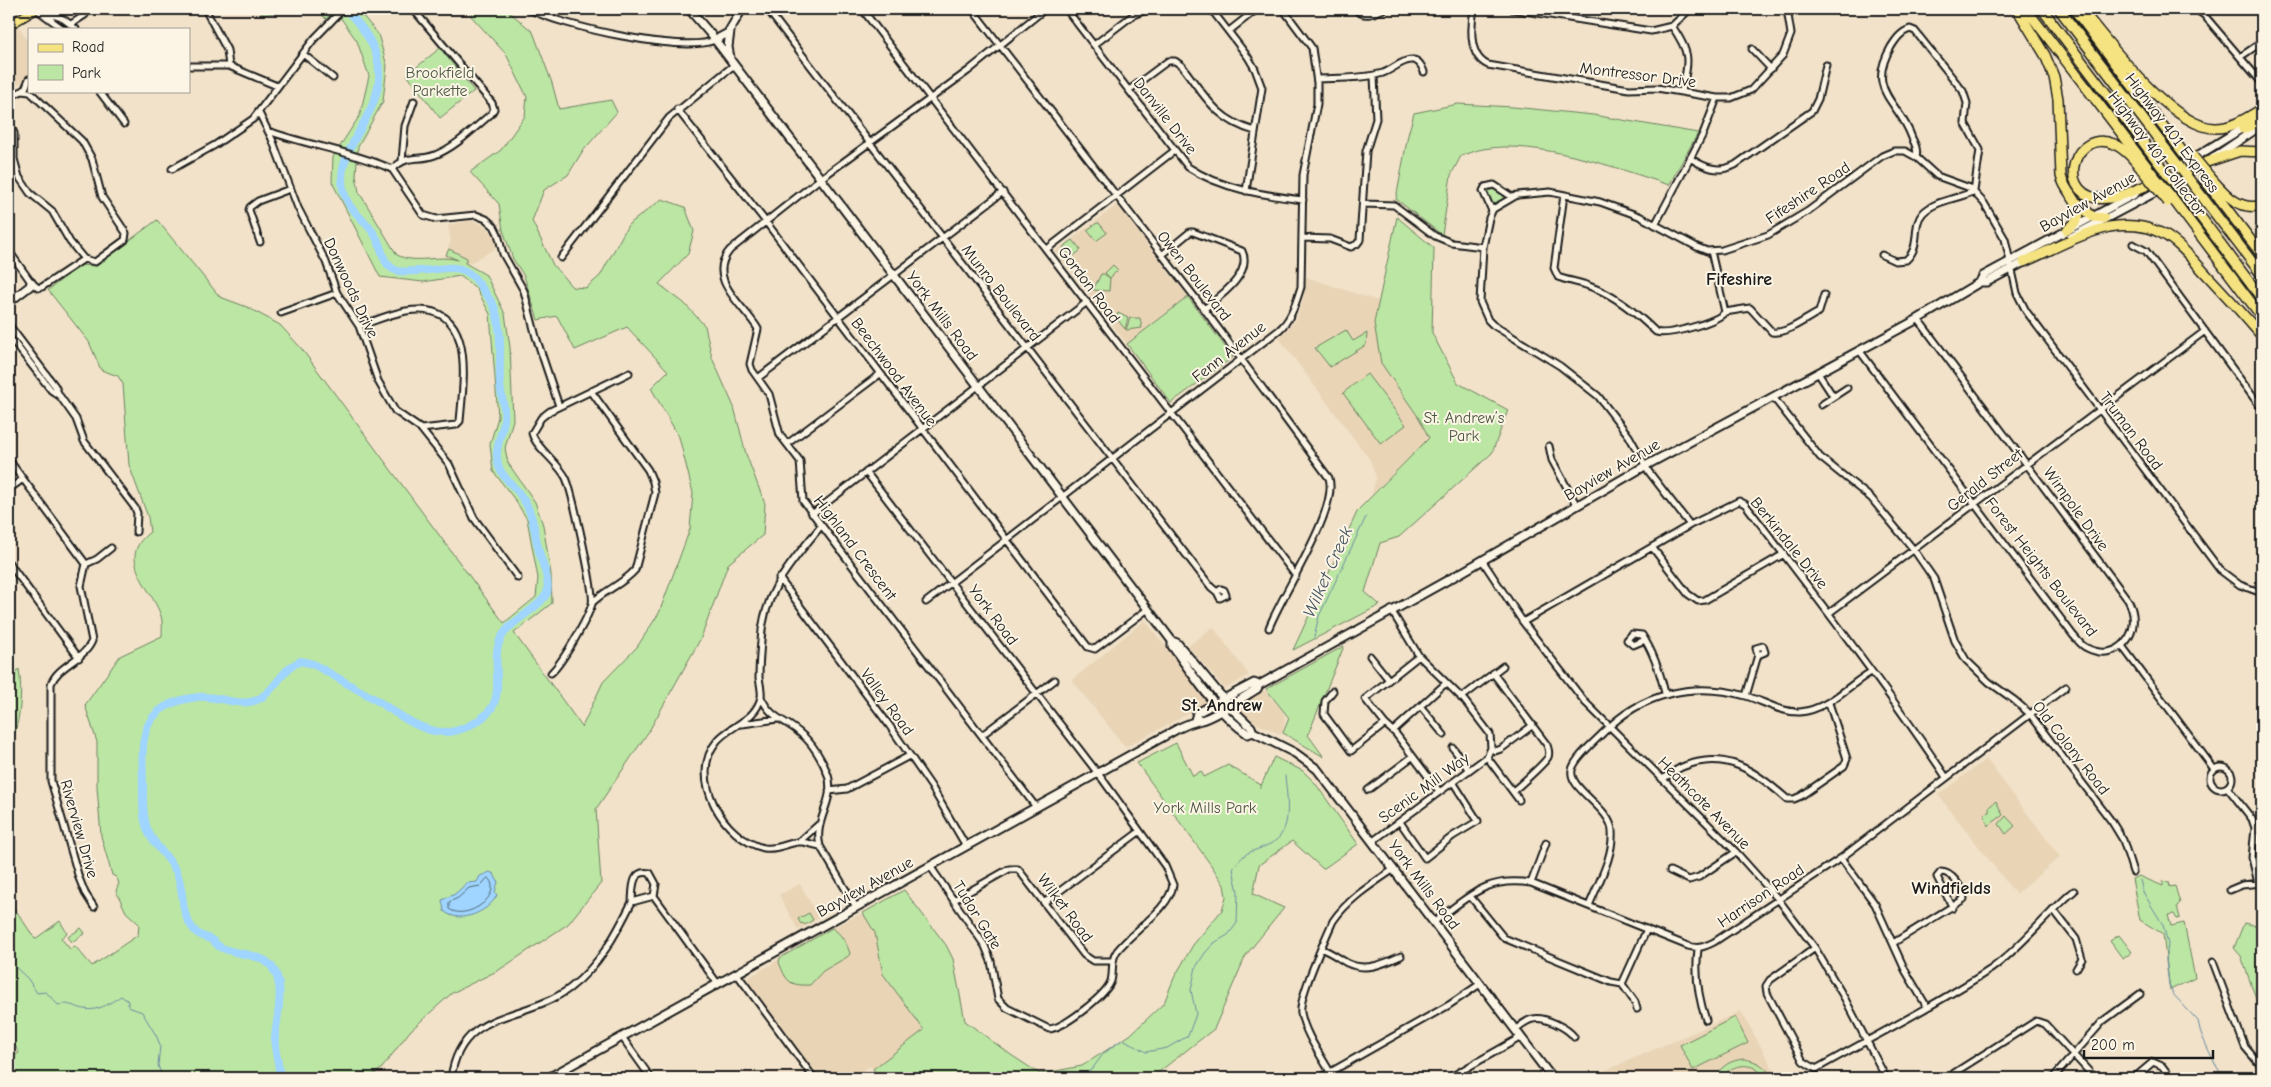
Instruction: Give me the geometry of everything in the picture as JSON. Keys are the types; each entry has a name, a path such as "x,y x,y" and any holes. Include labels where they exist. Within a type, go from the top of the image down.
{"highway":[{"path":"2017,9 2045,55 2054,77 2058,99 2060,169 2064,186 2080,212 2077,222 2067,230"},
{"name":"Highway 401 Collector","path":"2026,9 2149,178 2170,200 2262,318"},
{"name":"Highway 401 Express","path":"2042,9 2262,299"},
{"name":"Highway 401 Express","path":"2059,9 2262,275"},
{"name":"Highway 401 Collector","path":"2074,9 2207,178 2262,256"},
{"path":"2081,9 2138,76 2170,105 2194,122 2208,128 2222,127 2262,109"},
{"path":"2243,129 2252,124 2262,124"},
{"path":"2101,141 2115,145 2129,155 2149,178 2124,194 2098,198 2088,195 2081,190 2074,180 2073,168 2079,153 2089,144 2101,141"},
{"path":"2204,163 2240,151 2262,152"},
{"path":"2207,178 2239,204 2248,207 2262,205"},
{"path":"2071,196 2093,217 2104,218"},
{"path":"2024,262 2097,231 2126,225 2145,227 2160,232 2173,240 2262,336"}],"main road":[{"path":"9,26 36,9"},
{"name":"York Mills Road","path":"689,9 714,38 1172,641 1177,643 1228,706 1251,727 1253,732 1295,754 1316,769 1373,841 1552,1078"},
{"path":"714,38 724,36 742,9"},
{"path":"730,59 728,43 732,26"},
{"name":"Bayview Avenue","path":"548,1078 1098,773 1195,720 1201,720 1221,710 1257,689 1259,685 1645,466 1918,320 1980,282 1987,282 2011,264 2067,230 2093,217 2149,178 2243,129 2262,116"},
{"name":"Bayview Avenue","path":"2011,264 2024,262 2152,194 2204,163 2262,124"},
{"path":"9,302 30,286 31,282"},
{"name":"York Mills Road","path":"1172,641 1172,646 1215,704 1242,730 1248,734 1253,732"},
{"name":"Bayview Avenue","path":"1195,720 1197,713 1254,683 1259,685"}],"street":[{"path":"36,9 47,15 62,28"},
{"path":"71,24 85,15 79,9"},
{"path":"205,9 227,50 229,66"},
{"path":"172,169 215,145 253,120 318,34 342,9"},
{"path":"392,169 406,159 430,157 445,150 492,114 494,109 492,103 413,9"},
{"path":"529,9 562,22 615,35 668,42 708,43 714,38"},
{"name":"Munro Boulevard","path":"767,9 1112,459 1211,587 1217,592"},
{"name":"Gordon Road","path":"862,9 1296,576"},
{"name":"Owen Boulevard","path":"972,9 1204,309 1321,466 1330,481 1331,493 1311,545 1269,628"},
{"name":"Highland Crescent","path":"1036,807 821,526 802,497 802,465 780,436 769,394 750,364 759,334 758,329 728,290 722,279 721,267 723,260 730,250 821,179 968,71 1045,9"},
{"name":"Danville Drive","path":"1066,9 1174,151 1193,170 1246,191 1303,200"},
{"path":"1094,45 1133,15 1149,9"},
{"path":"1211,9 1248,57 1260,83 1262,95 1246,191"},
{"path":"1229,31 1257,9"},
{"name":"Fenn Avenue","path":"926,602 1063,498 1283,326 1292,311 1301,287 1304,169 1310,147 1317,104 1317,78 1312,48 1283,9"},
{"path":"1355,9 1359,13 1367,15 1384,9"},
{"name":"Montressor Drive","path":"1474,9 1470,30 1479,59 1488,65 1629,89 1657,88 1717,98 1731,98 1746,94 1783,55 1790,40 1791,22 1787,9"},
{"path":"1512,9 1642,30 1657,30 1672,26 1690,9"},
{"path":"2195,9 2204,15 2262,83"},
{"path":"47,15 57,15 75,28"},
{"path":"1672,26 1687,49 1688,56 1682,91"},
{"path":"1882,255 1895,261 1906,260 1915,249 1919,219 1925,211 1934,205 1974,191 1976,184 1980,150 1965,123 1967,103 1964,91 1915,31 1910,29 1895,40 1887,54 1880,82 1890,102 1908,126 1916,150 1916,157"},
{"path":"2240,57 2262,42"},
{"path":"1752,49 1771,69"},
{"path":"303,54 333,78"},
{"path":"1317,78 1374,76 1408,60 1416,61 1421,65 1424,72"},
{"path":"1129,90 1168,61 1175,61 1182,66 1219,113 1232,122 1255,131"},
{"path":"1690,158 1713,169 1724,169 1735,165 1812,111 1818,99 1826,65"},
{"path":"190,66 229,66 277,86"},
{"path":"561,258 677,109 734,66"},
{"path":"1302,238 1330,239 1346,246 1354,246 1362,236 1366,151 1376,119 1374,76"},
{"path":"24,91 28,81"},
{"path":"9,97 24,91 32,93 82,141 92,159 102,197 127,236 124,240 95,262 84,259 70,242 52,210 28,191 19,177 14,159 14,134 9,122"},
{"path":"100,92 124,124"},
{"path":"1655,225 1703,134 1717,98"},
{"path":"402,161 405,126 414,102"},
{"name":"Beechwood Avenue","path":"677,109 766,222 1088,647 1095,649 1148,609"},
{"name":"Donwoods Drive","path":"259,113 268,131 290,190 326,262 337,293 358,326 370,363 386,397 395,412 421,429 449,464 474,518 518,578"},
{"path":"268,131 392,169 423,215 436,220 476,215 486,219 494,226 503,254 524,291 536,338 559,406"},
{"name":"Fifeshire Road","path":"1711,251 1749,242 1778,230 1808,211 1888,153 1899,150 1916,157 1937,176 1974,191"},
{"path":"1047,249 1174,151"},
{"path":"1512,197 1494,185 1485,187 1483,191 1492,211 1483,247 1480,302 1488,320 1500,331 1560,366 1598,396 1629,436 1645,466 1690,525"},
{"path":"260,242 249,210 250,207 258,201 290,190"},
{"path":"1974,191 1984,203 2005,239 2011,264"},
{"path":"758,378 1002,192"},
{"path":"1492,211 1512,197 1545,192 1594,200 1626,210 1697,247 1711,251 1725,312"},
{"path":"1564,195 1554,268 1558,278 1588,286 1622,302 1660,333 1714,320 1725,312 1750,308 1772,332 1786,330 1819,312 1824,295"},
{"path":"1364,204 1394,205 1435,236 1452,243 1483,247"},
{"path":"1162,255 1190,232 1242,251 1244,261 1236,281 1228,290 1204,309"},
{"path":"2133,244 2146,251 2262,409"},
{"path":"9,251 36,287 42,287 84,259"},
{"name":"Truman Road","path":"2011,264 2017,293 2026,312 2220,570 2240,585 2262,593"},
{"path":"281,313 337,293"},
{"path":"812,514 1087,302"},
{"path":"358,326 408,311 435,312 445,316 454,326 460,341 464,360 460,420 451,427 421,429"},
{"name":"Wimpole Drive","path":"1918,320 2128,600 2134,612 2134,626 2130,636 2122,646"},
{"path":"9,326 55,386 76,419 84,441 136,510 136,532"},
{"name":"Gerald Street","path":"1829,613 2205,331"},
{"path":"9,336 51,390 59,395"},
{"name":"Forest Heights Boulevard","path":"1859,350 2073,634 2086,648 2101,652 2112,651 2122,646"},
{"path":"1818,372 1833,396"},
{"path":"592,603 572,494 566,477 555,460 533,439 532,433 541,418 559,406 629,373"},
{"path":"787,444 880,374"},
{"path":"1821,405 1847,388"},
{"path":"551,673 571,643 592,603 600,595 628,578 635,570 655,493 648,470 591,391"},
{"name":"Old Colony Road","path":"1773,397 1820,457 1871,498 1914,550 1934,579 1955,641 1966,660 1988,682 2030,714 2112,822 2123,840 2133,872"},
{"path":"1549,446 1552,460 1577,506"},
{"path":"9,460 86,564 97,559 111,548"},
{"name":"York Road","path":"866,472 1098,773"},
{"path":"9,489 23,479"},
{"name":"Berkindale Drive","path":"1523,622 1690,525 1739,501 1745,504 1829,613 1902,712 1946,777"},
{"path":"761,697 750,717 742,724 724,733 716,743 708,757 704,773 708,792 714,805 737,834 749,843 766,848 778,848 799,842 818,825 826,807 829,791 828,777 822,760 801,733 769,712 761,697 759,677 761,637 769,603 779,578 821,526"},
{"path":"1652,547 1688,594 1698,601 1705,600 1784,554"},
{"name":"Heathcote Avenue","path":"1482,560 1523,622 1585,702 1736,852 1778,900 1815,948 1886,1078"},
{"path":"9,563 79,658"},
{"name":"Riverview Drive","path":"86,564 81,586 92,641 79,658 55,676 51,684 50,777 79,878 85,893 94,907"},
{"name":"Valley Road","path":"779,578 889,725 936,793 966,846"},
{"name":"Scenic Mill Way","path":"1373,841 1487,757 1491,748 1490,734 1461,698 1419,656 1391,610"},
{"path":"1645,640 1653,653 1665,694"},
{"path":"2122,646 2214,769"},
{"path":"1746,696 1758,654"},
{"path":"1370,656 1389,680"},
{"path":"1419,656 1365,700 1393,731 1439,791"},
{"path":"1461,698 1503,666"},
{"path":"1589,906 1609,855 1612,831 1611,822 1606,814 1578,786 1572,777 1572,770 1576,761 1609,727 1642,703 1665,694 1705,690 1746,696 1784,710 1797,712 1815,710 1829,703 1872,672"},
{"path":"1493,673 1547,745 1548,756 1525,782 1513,791"},
{"path":"982,735 1054,680"},
{"path":"1393,731 1446,683"},
{"name":"Harrison Road","path":"1698,948 1714,942 1841,858 2066,687"},
{"path":"1333,691 1325,701 1324,713 1351,751 1385,724"},
{"path":"1662,779 1680,768 1695,763 1713,761 1751,770 1761,776 1786,799 1794,799 1801,796 1844,766 1847,759 1829,703"},
{"path":"1421,707 1444,735"},
{"path":"742,724 779,719"},
{"path":"1491,748 1495,751 1501,749 1533,725"},
{"path":"1453,748 1469,770"},
{"path":"829,791 847,789 909,756"},
{"path":"1368,790 1412,757"},
{"path":"1487,757 1519,800"},
{"path":"2221,767 2229,771 2232,779 2227,787 2218,788 2212,784 2210,774 2214,769 2221,767"},
{"path":"1098,773 1169,872 1172,888 1160,908 1122,946 1112,961"},
{"path":"1400,822 1425,858 1453,836 1478,821 1453,782"},
{"path":"2227,787 2252,819 2255,828 2252,858 2260,883 2242,884 2230,890"},
{"path":"818,825 820,846 856,907"},
{"path":"1045,902 1139,832"},
{"path":"799,842 820,846"},
{"path":"1531,883 1546,843"},
{"path":"1670,871 1689,880 1699,877 1736,852"},
{"path":"1841,858 1875,904 1905,970 1927,1007"},
{"name":"Tudor Gate","path":"930,866 989,954 998,999 1007,1008 1049,1029 1065,1024 1104,992 1111,980 1112,961"},
{"name":"Wilket Road","path":"954,900 1014,868 1021,871 1084,955 1094,961 1112,961"},
{"path":"1330,1072 1307,1030 1300,1008 1302,994 1333,921 1339,912 1394,869"},
{"path":"1893,943 1953,908 1964,899 1964,894 1953,877 1946,872 1940,872 1937,877 1953,908"},
{"path":"451,1078 454,1058 465,1040 481,1027 503,1016 547,1002 570,988 594,967 615,935 632,902 632,883 641,873 650,873 653,877 656,884 654,896 718,984"},
{"path":"1434,922 1486,886 1502,881 1531,883 1688,946 1698,948 1697,972 1701,1005 1706,1020"},
{"path":"1815,948 1770,980 1766,986 1767,993 1803,1061 1816,1069 1992,968 2016,948 2053,909 2074,891"},
{"path":"632,902 654,896"},
{"path":"1470,896 1504,938 1611,982 1622,984 1637,1008"},
{"path":"2053,909 2076,938 2082,959 2076,969"},
{"path":"1622,984 1647,929"},
{"path":"1322,949 1348,964 1363,967 1378,966 1400,956"},
{"path":"2213,962 2245,1047 2262,1067"},
{"path":"737,974 814,1078"},
{"path":"1320,1078 1449,1005 1480,984"},
{"path":"2053,1078 2103,1021 2140,994"},
{"path":"1515,1030 1528,1020 1537,1018 1569,1031 1574,1037"},
{"path":"1957,1078 1954,1073 2036,1021 2045,1024 2095,1078"},
{"path":"1449,1078 1521,1037"},
{"path":"622,1038 651,1078"},
{"path":"2134,1078 2153,1062 2162,1066 2172,1078"}],"shaded area":[{"path":"19,27 28,42 28,77 9,91 9,33"},
{"path":"1117,205 1188,297 1127,344 1056,251"},
{"path":"472,220 486,227 492,234 496,241 496,248 468,264 444,258 451,241 448,225"},
{"path":"1306,277 1378,301 1374,323 1430,438 1372,494 1376,477 1370,460 1279,338 1296,320 1303,301"},
{"path":"1145,620 1209,703 1125,747 1072,680"},
{"path":"1213,627 1249,675 1225,689 1188,646"},
{"path":"1265,690 1283,712 1285,720 1282,735 1258,724 1239,709 1241,703"},
{"path":"1986,759 2060,857 2016,894 1938,795"},
{"path":"800,884 819,918 798,930 779,895"},
{"path":"863,913 875,933 883,974 924,1031 873,1069 870,1066 852,1078 820,1078 749,983 748,978 832,928"},
{"path":"1741,1011 1778,1078 1588,1078 1713,1024"}],"green space":[{"path":"259,9 297,9 263,15"},
{"path":"316,9 336,9 326,19"},
{"path":"351,9 357,9 378,34 387,66 383,101 358,147 356,176 359,192 397,255 412,259 450,258 458,260 446,255 449,249 467,258 465,263 486,275 505,314 510,347 513,420 505,448 508,463 535,502 543,525 551,574 552,603 514,633 582,727 603,682 637,647 659,613 690,529 693,493 679,437 651,388 668,371 627,327 575,350 557,316 538,320 524,276 513,259 503,230 499,204 470,172 501,150 525,116 527,97 506,54 470,15 478,9 506,9 533,32 552,83 559,109 611,100 617,112 582,152 568,175 544,190 532,221 553,265 572,287 586,288 600,276 628,225 662,199 685,207 694,231 688,254 659,284 684,303 705,326 712,358 734,407 746,454 765,504 763,535 728,564 701,638 649,731 596,809 601,883 568,924 499,970 452,993 410,1031 382,1068 369,1078 9,1078 9,1059 19,1053 9,1034 9,900 35,939 60,921 67,933 61,938 70,949 75,946 92,966 138,935 139,924 126,912 116,891 119,883 116,877 112,875 101,836 97,787 97,742 85,705 120,656 162,636 161,616 135,563 136,552 140,542 150,532 148,517 129,465 123,384 118,376 101,370 89,342 48,290 81,265 95,266 157,220 220,297 247,307 280,325 301,348 504,623 536,597 538,578 527,519 493,471 490,444 498,417 490,314 476,288 460,276 423,282 380,277 332,182 333,157 360,115 369,76 357,41 340,17"},
{"name":"Brookfield Parkette","path":"440,48 474,91 440,118 407,75"},
{"path":"1458,104 1593,115 1698,133 1669,185 1577,157 1527,148 1504,147 1483,149 1461,156 1451,175 1442,235 1396,199 1414,113"},
{"path":"1493,188 1505,197 1492,207 1486,191"},
{"name":"St. Andrew’s Park","path":"1397,217 1434,248 1432,333 1458,383 1508,410 1492,453 1399,537 1380,543 1365,592 1380,605 1293,650 1358,510 1429,438 1419,418 1381,363 1374,323"},
{"path":"1097,223 1107,233 1096,241 1087,230"},
{"path":"1073,240 1081,250 1071,258 1063,247"},
{"path":"1113,265 1118,270 1110,278 1105,273"},
{"path":"1101,274 1110,278 1109,291 1093,290"},
{"path":"1188,297 1233,357 1171,403 1127,344"},
{"path":"1118,313 1128,318 1125,329 1116,318"},
{"path":"1130,318 1140,318 1142,328 1126,330"},
{"path":"1346,330 1353,341 1367,333 1366,345 1330,367 1315,348"},
{"path":"1367,374 1406,425 1381,444 1343,393"},
{"path":"1344,646 1308,735 1324,757 1283,733 1289,718 1266,689"},
{"path":"19,669 20,709 16,729 9,748 9,678"},
{"name":"York Mills Park","path":"1176,743 1193,776 1201,771 1204,777 1228,765 1261,785 1260,788 1274,757 1303,771 1315,783 1358,844 1323,869 1292,841 1259,865 1253,894 1284,908 1246,955 1214,1029 1151,1078 880,1078 873,1069 924,1030 883,974 875,933 863,913 904,890 946,945 953,959 965,1021 1040,1074 1082,1066 1130,1035 1164,1003 1174,978 1193,945 1222,910 1226,897 1224,885 1211,865 1137,763"},
{"path":"1996,801 2003,815 1988,826 1984,814 1989,812 1989,807"},
{"path":"2006,816 2015,826 2006,834 1999,824"},
{"path":"2139,876 2163,886 2163,881 2169,882 2170,887 2175,886 2180,903 2177,906 2180,918 2177,919 2174,914 2168,915 2171,926 2184,923 2195,978 2170,990 2163,934 2140,920 2132,879"},
{"path":"809,913 813,920 805,925 801,924 798,919"},
{"path":"2244,923 2262,927 2262,1015 2241,956 2234,948"},
{"path":"81,928 85,933 72,942 68,937"},
{"path":"832,928 843,939 850,954 823,971 810,985 789,981 781,968 780,958"},
{"path":"2119,935 2132,952 2123,959 2110,941"},
{"path":"1735,1017 1748,1043 1693,1070 1680,1045"},
{"path":"1744,1059 1761,1065 1772,1078 1765,1078 1761,1072 1750,1066 1737,1066 1722,1078 1716,1078 1720,1070 1727,1064"}],"water":[{"path":"490,872 494,874 498,882 495,892 497,895 487,907 465,917 450,915 444,911 442,900 455,894 467,883 477,882 480,876"}],"waterway":[{"path":"279,1078 275,1042 280,996 277,975 264,960 220,947 212,940 195,931 186,916 176,871 148,831 143,807 143,755 146,730 151,720 159,711 170,704 186,699 211,697 236,702 254,701 267,693 288,670 301,661 313,664 416,725 435,731 456,731 482,718 491,709 495,702 497,654 501,639 510,626 542,600 547,594 548,588 547,577 529,509 518,492 503,475 497,461 497,449 503,426 504,411 500,384 499,327 493,304 476,280 462,269 446,268 402,272 391,267 385,260 374,234 350,206 342,183 345,160 376,93 379,68 370,40 345,9"},
{"name":"Wilket Creek","path":"1314,637 1319,616 1366,517"},
{"path":"9,695 11,688"},
{"name":"Wilket Creek","path":"1139,1048 1146,1052 1167,1048 1188,1036 1196,1014 1191,990 1196,967 1214,943 1228,935 1237,923 1238,892 1233,869 1246,854 1270,844 1278,839 1283,832 1287,814 1285,776"},
{"path":"2140,880 2143,892 2163,925 2168,944 2166,961 2169,985 2173,994 2198,1021 2201,1034 2224,1078"},
{"path":"9,961 28,979 37,993 46,992 58,1005 68,1004 89,1010 104,1006 121,996 128,1001 128,1007 142,1012 157,1037 160,1046 158,1065 162,1078"},
{"name":"Wilket Creek","path":"1080,1078 1093,1068 1103,1054 1123,1039 1137,1047"}],"district":[{"name":"Fifeshire","path":"1739,279"},
{"name":"St. Andrew","path":"1222,705"},
{"name":"Windfields","path":"1951,888"}]}
